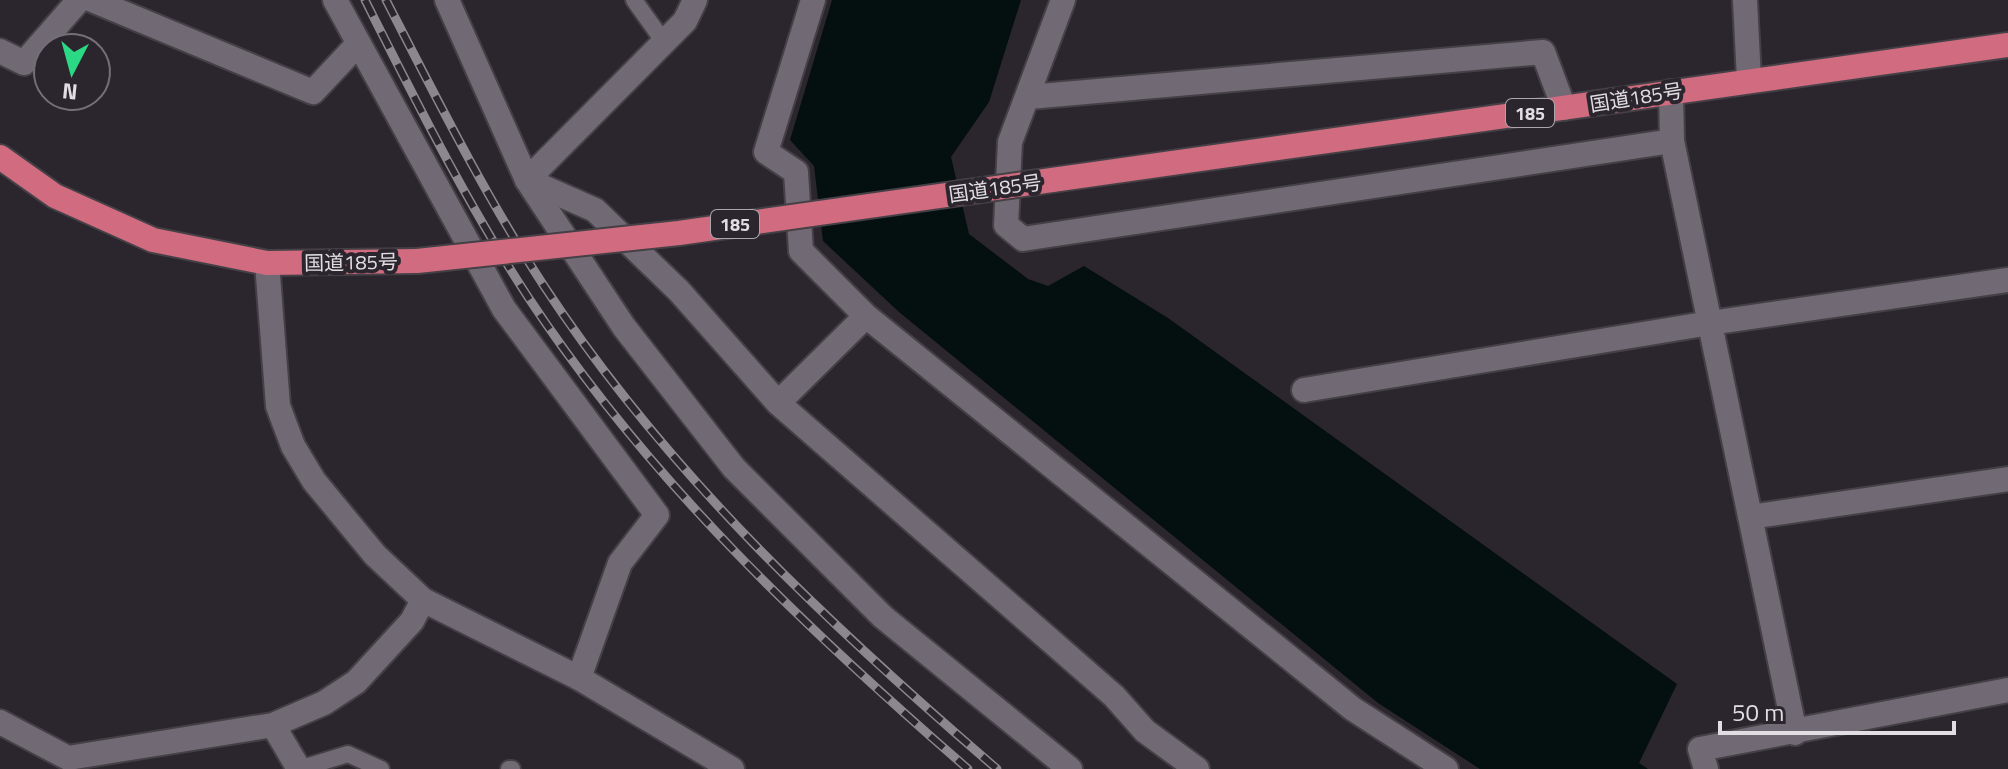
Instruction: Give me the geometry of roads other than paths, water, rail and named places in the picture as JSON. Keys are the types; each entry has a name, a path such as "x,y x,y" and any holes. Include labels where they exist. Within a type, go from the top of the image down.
{"highway":[{"name":"国道185号","path":"0,157 55,196 153,240 267,263 417,261 679,233 2008,45"}],"street":[{"path":"0,51 24,63 79,0"},
{"path":"92,0 313,92 357,45"},
{"path":"335,0 504,309 657,515 620,563 579,678"},
{"path":"447,0 527,180 624,327 734,468 883,617 1070,769"},
{"path":"527,180 685,21 695,0"},
{"path":"813,0 766,152 796,172 801,251 866,316 1353,709 1446,769"},
{"path":"1063,0 1010,142 1006,225 1023,239 1672,141"},
{"path":"1745,0 1749,80"},
{"path":"1029,97 1543,52 1564,108"},
{"path":"1671,92 1672,141 1795,733"},
{"path":"527,180 595,210 679,291 778,403 1114,696 1145,731 1197,769"},
{"path":"267,263 278,406 293,446 314,481 375,555 423,600 579,678 732,769"},
{"path":"1304,390 1710,323 2008,280"},
{"path":"778,403 866,316"},
{"path":"1750,517 2008,479"},
{"path":"0,722 68,758 273,725 324,703 356,682 412,621 423,600"},
{"path":"1706,769 1700,749 2008,690"},
{"path":"273,725 299,769"}],"lane":[{"path":"634,0 664,42"},
{"path":"299,769 348,754 381,769"}],"railway":[{"path":"365,0 442,151 505,261 575,364 624,428 677,489 788,605 968,769"},
{"path":"386,0 461,145 522,251 592,354 643,420 697,483 812,602 997,769"}]}
